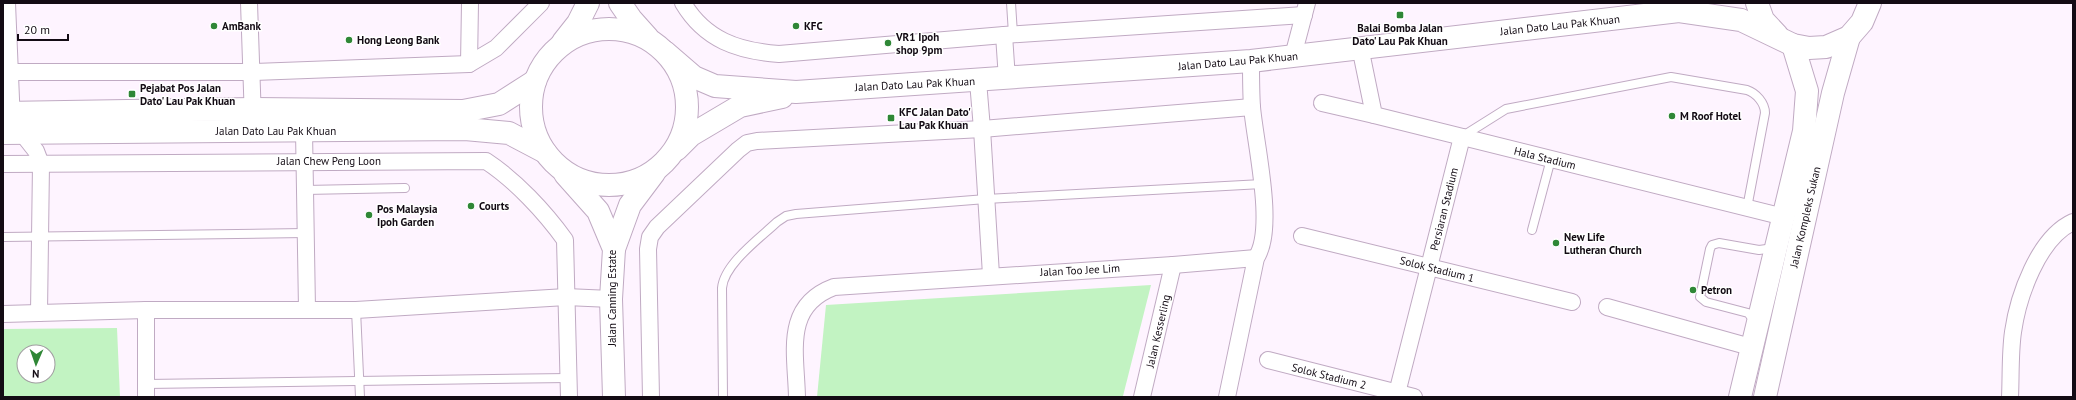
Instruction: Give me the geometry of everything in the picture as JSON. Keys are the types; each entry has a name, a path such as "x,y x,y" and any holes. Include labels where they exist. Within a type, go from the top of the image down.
{"main road":[{"path":"545,152 534,130 530,105 535,81 545,62 560,46 578,22 588,3"},
{"path":"614,249 630,205 664,163 682,136 688,114 687,91 679,70 631,19 620,3"},
{"path":"1679,11 1701,3"},
{"path":"1757,3 1763,20 1785,40"},
{"path":"1679,11 1741,20 1785,40 1809,48 1826,47 1861,21 1880,3"},
{"name":"Jalan Dato Lau Pak Khuan","path":"657,46 694,77 715,86 796,92 978,81 1251,61 1360,47 1679,11"},
{"name":"Jalan Kompleks Sukan","path":"1765,397 1832,93 1861,21"},
{"path":"560,46 581,34 604,29 628,31 657,46"},
{"name":"Jalan Kompleks Sukan","path":"1740,397 1754,348 1804,131 1807,91 1785,40"},
{"name":"Jalan Dato Lau Pak Khuan","path":"7,113 252,109 463,111 499,104 535,81"},
{"name":"Jalan Dato Lau Pak Khuan","path":"664,163 691,135 740,106 778,99 796,92"},
{"name":"Jalan Dato Lau Pak Khuan","path":"12,132 465,129 509,133 545,152"},
{"name":"Jalan Canning Estate","path":"545,152 598,211 614,249 611,299 614,397"},
{"path":"559,168 582,180 607,186 633,182 664,163"}],"street":[{"path":"7,3 7,113 12,124 18,128 38,129 48,132"},
{"path":"249,3 252,118 261,126 304,130 307,309"},
{"path":"469,64 470,3"},
{"path":"6,72 251,72 469,64 496,48 541,3"},
{"path":"683,3 697,22 708,32 722,41 754,52 779,54 1306,9 1293,56"},
{"path":"1007,79 1008,34"},
{"path":"1360,47 1374,115"},
{"path":"1227,397 1256,258 1260,252 1264,233 1262,184 1252,107 1251,61"},
{"path":"978,81 991,275"},
{"name":"Hala Stadium","path":"1322,103 1784,217"},
{"path":"652,397 648,249 650,237 657,227 742,146 757,141 982,129 1252,107"},
{"path":"12,132 36,151 41,164 39,313"},
{"name":"Persiaran Stadium","path":"1397,395 1462,137"},
{"name":"Jalan Chew Peng Loon","path":"3,164 486,161 504,173 556,228 565,240 569,397"},
{"path":"2010,397 2013,333 2021,297 2031,272 2048,244 2067,225 2073,222"},
{"name":"Solok Stadium 1","path":"1302,236 1572,302"},
{"name":"Jalan Too Jee Lim","path":"797,397 796,326 804,307 822,291 846,285 1173,265 1256,258"},
{"name":"Jalan Kesserling","path":"1142,397 1173,265"},
{"path":"3,314 146,310 356,310 566,297 611,299"},
{"path":"1607,307 1754,348"},
{"path":"146,310 146,390"},
{"name":"Solok Stadium 2","path":"1268,360 1397,395 1414,397"}],"lane":[{"path":"1008,34 1011,3"},
{"path":"1462,137 1506,108 1671,77 1747,90 1754,94 1762,102 1765,113 1747,208"},
{"path":"1532,230 1551,159"},
{"path":"723,397 723,282 732,266 781,219 796,214 986,199 1262,184"},
{"path":"305,190 405,188"},
{"path":"3,237 305,233"},
{"path":"1759,326 1748,313 1702,300 1700,294 1708,256 1712,245 1715,243 1759,250 1778,247"},
{"path":"356,310 360,397"},
{"path":"146,390 359,381 568,378"}],"green space":[{"path":"1151,285 1123,396 817,397 826,305"},
{"path":"117,328 120,397 3,397 3,329"}],"place":[{"name":"Balai Bomba Jalan Dato' Lau Pak Khuan","path":"1400,15"},
{"name":"AmBank","path":"214,26"},
{"name":"KFC","path":"796,26"},
{"name":"Hong Leong Bank","path":"349,40"},
{"name":"VR1 Ipoh shop 9pm","path":"888,43"},
{"name":"Pejabat Pos Jalan Dato' Lau Pak Khuan","path":"132,94"},
{"name":"M Roof Hotel","path":"1672,116"},
{"name":"KFC Jalan Dato' Lau Pak Khuan","path":"891,118"},
{"name":"Courts","path":"471,206"},
{"name":"Pos Malaysia Ipoh Garden","path":"369,215"},
{"name":"New Life Lutheran Church","path":"1556,243"},
{"name":"Petron","path":"1693,290"}]}
